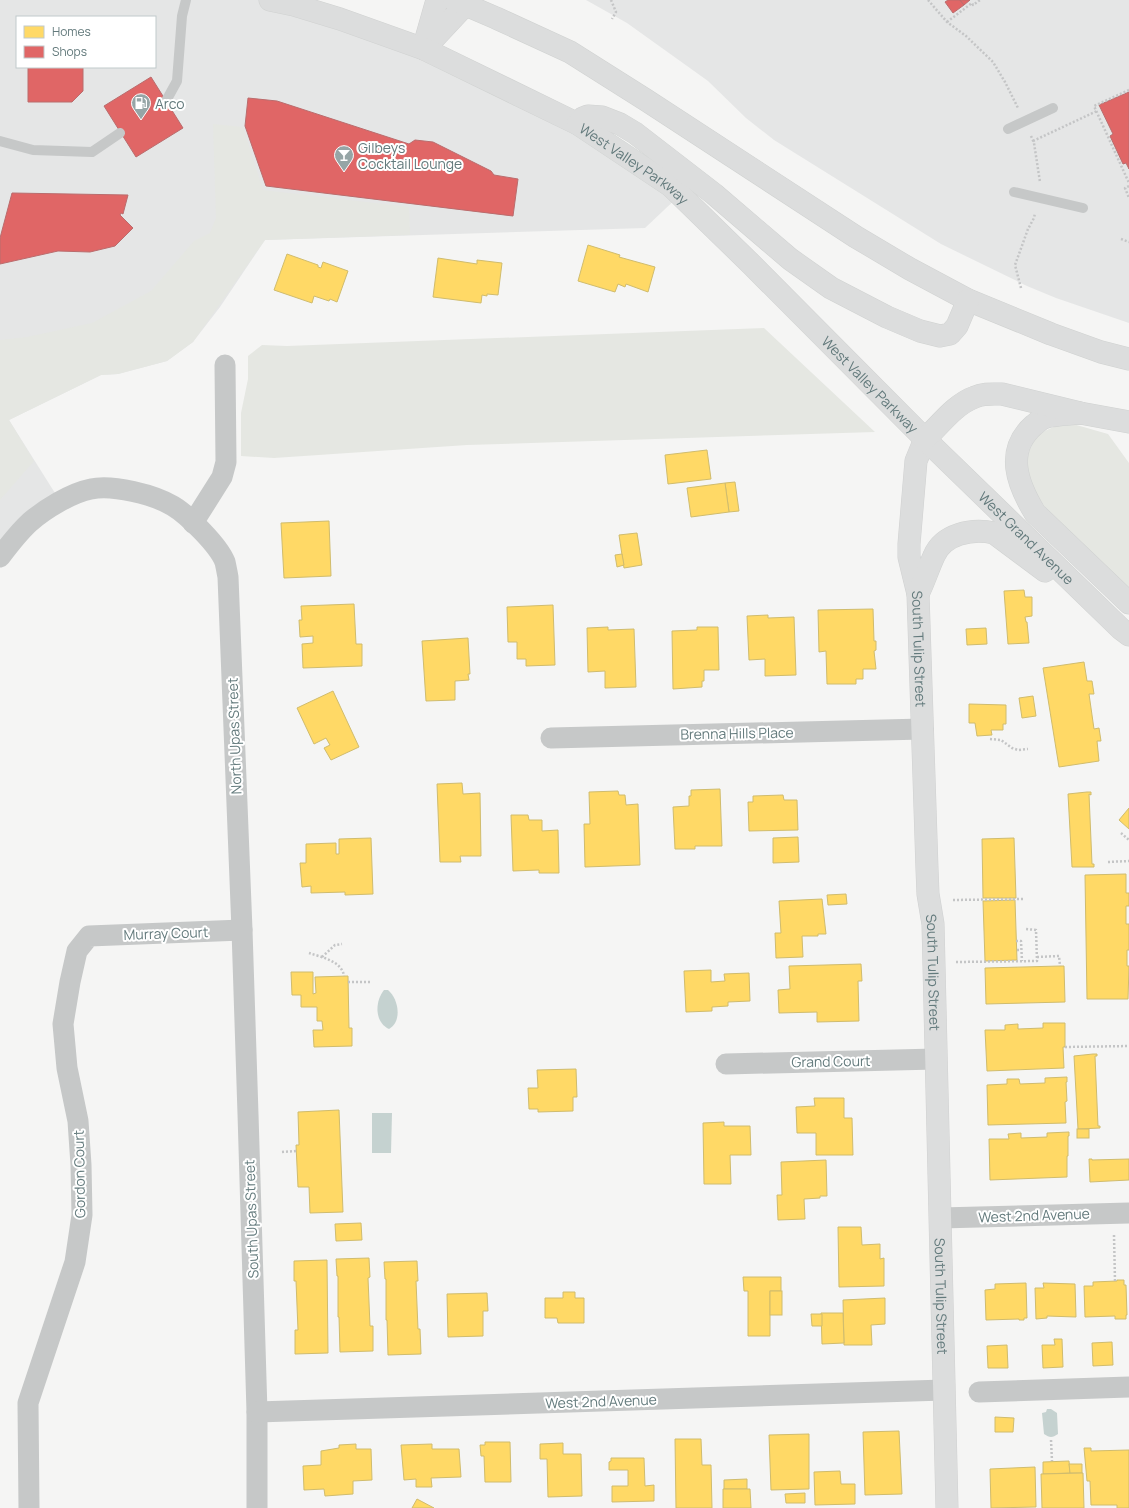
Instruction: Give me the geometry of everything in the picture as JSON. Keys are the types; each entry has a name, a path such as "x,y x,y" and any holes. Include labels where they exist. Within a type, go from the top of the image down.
{"main road":[{"name":"West Valley Parkway","path":"270,0 294,5 340,19 424,49 578,124 671,186 681,194 925,439"},
{"path":"424,49 438,0"},
{"path":"424,49 463,1 570,52 856,237 910,269 968,300 1051,334 1101,352 1129,359"},
{"path":"578,124 583,118 588,116 602,117 620,124 635,133 714,194 790,259 831,288 887,317 920,331 940,336 950,334 957,326 968,300"},
{"path":"925,439 963,402 976,396 991,394 1002,394 1080,413 1129,422"},
{"path":"1080,413 1044,417 1028,430 1018,446 1017,471 1024,495 1036,513 1129,602"},
{"name":"South Tulip Street","path":"925,439 916,461 909,557 918,594 928,894 932,924 947,1508"},
{"name":"West Grand Avenue","path":"925,439 1125,632"},
{"path":"918,594 934,555 946,540 964,533 984,531 994,533 1125,632"}],"street":[{"path":"193,523 222,477 226,462 225,365"},
{"name":"North Upas Street","path":"0,557 29,522 60,501 91,488 118,488 145,494 173,506 193,523 215,546 224,561 228,576 242,930"},
{"name":"Brenna Hills Place","path":"551,738 923,729"},
{"name":"Murray Court","path":"89,936 242,930"},
{"name":"South Upas Street","path":"242,930 257,1412 257,1508"},
{"name":"Gordon Court","path":"29,1508 28,1403 75,1262 82,1215 78,1121 67,1068 63,1024 77,951 89,936"},
{"name":"Grand Court","path":"726,1064 936,1059"},
{"name":"West 2nd Avenue","path":"940,1218 1121,1213"},
{"path":"979,1392 1129,1387"},
{"name":"West 2nd Avenue","path":"257,1412 944,1390"}],"lane":[{"path":"166,101 177,82 182,16 186,0"},
{"path":"1008,129 1053,108"},
{"path":"0,141 33,150 92,152 120,133"},
{"path":"1014,192 1083,208"}],"path":[{"path":"611,0 616,12 612,19"},
{"path":"947,22 972,3 974,5 980,0"},
{"path":"1129,90 1094,106 1129,183"},
{"path":"1033,141 1097,111"},
{"path":"1129,186 1125,188 1129,198"},
{"path":"1120,239 1129,242"},
{"path":"990,739 1001,740 1012,748 1018,750 1028,749"},
{"path":"1121,833 1129,840"},
{"path":"1108,862 1129,861"},
{"path":"953,900 1025,899"},
{"path":"955,962 1037,961 1036,930 1026,928"},
{"path":"1016,941 1021,941 1022,961"},
{"path":"322,957 335,946 342,944"},
{"path":"309,952 337,964 341,968 344,976"},
{"path":"1037,957 1059,956 1060,966"},
{"path":"348,982 371,982"},
{"path":"1065,1047 1129,1046"},
{"path":"282,1152 296,1152"},
{"path":"1115,1281 1121,1213"},
{"path":"1051,1440 1052,1461"}],"shaded area":[{"path":"0,0 270,0 424,49 681,194 645,228 265,240 220,307 193,342 167,361 118,374 101,375 9,420 60,501 0,557"},
{"path":"586,0 1129,0 1129,323 1056,298 1027,286 941,244 774,140 746,118 708,81 627,23"},
{"path":"213,124 243,127 263,190 409,207 410,235 265,240 193,342 167,361 118,374 101,375 9,420 34,461 0,500 0,340 27,337 92,323 151,291 194,241 210,233 216,218"},
{"path":"764,328 875,432 467,445 274,458 241,456 241,413 248,379 248,356 262,345 287,346"},
{"path":"1073,424 1108,434 1129,463 1129,590 1045,508 1031,483 1027,468 1027,460 1035,440 1039,435 1049,429 1061,425"},
{"path":"384,990 388,990 394,998 398,1010 396,1021 389,1029 384,1026 378,1016 379,1000"},
{"path":"372,1113 392,1113 391,1153 372,1153"},
{"path":"1047,1409 1051,1409 1057,1413 1058,1434 1053,1437 1049,1437 1044,1434 1042,1413 1046,1412"}],"building: Homes":[{"path":"588,245 620,255 619,257 655,267 648,292 626,284 625,287 618,284 615,292 578,281"},
{"path":"287,254 318,265 318,267 321,268 323,262 348,271 337,302 314,296 312,303 274,290"},
{"path":"438,258 477,264 477,260 502,263 498,295 482,295 481,303 433,297"},
{"path":"707,450 711,479 668,484 665,455"},
{"path":"735,482 739,511 729,512 725,483"},
{"path":"725,483 729,512 691,517 687,488"},
{"path":"329,521 331,576 284,578 281,523"},
{"path":"637,533 642,565 624,568 619,535"},
{"path":"622,554 624,565 617,567 615,555"},
{"path":"1024,590 1025,597 1032,597 1032,616 1025,617 1027,622 1029,643 1008,644 1004,591"},
{"path":"354,604 356,644 362,644 362,666 303,668 302,644 313,643 313,636 300,637 299,620 302,620 301,606"},
{"path":"553,605 555,665 526,666 526,659 517,659 517,642 508,642 507,607"},
{"path":"873,609 874,641 876,641 876,650 874,651 876,669 863,669 863,679 856,679 856,684 827,684 826,651 819,652 818,610"},
{"path":"768,615 768,618 794,617 796,675 765,676 765,659 749,660 747,616"},
{"path":"608,627 608,630 634,629 636,687 605,688 605,671 588,672 587,628"},
{"path":"697,627 718,627 719,670 704,670 704,681 702,681 702,687 673,689 672,631 697,630"},
{"path":"986,628 987,644 967,645 966,629"},
{"path":"468,638 469,680 455,681 455,700 426,701 422,641"},
{"path":"1084,662 1087,681 1092,681 1094,694 1089,694 1094,729 1099,728 1101,741 1097,741 1099,761 1059,767 1043,668"},
{"path":"333,691 359,747 331,760 324,748 330,745 326,738 314,744 297,708"},
{"path":"1033,696 1036,716 1022,718 1019,698"},
{"path":"969,704 1006,705 1006,724 1003,724 1003,730 991,730 992,735 977,736 975,723 969,723"},
{"path":"462,783 463,794 480,793 481,856 460,856 461,862 440,862 437,784"},
{"path":"720,789 722,846 695,846 695,849 675,849 673,807 689,806 689,796 691,796 691,790"},
{"path":"618,791 619,795 625,795 626,805 638,804 640,865 585,867 584,824 590,824 589,792"},
{"path":"1091,792 1091,795 1089,794 1092,864 1094,864 1094,867 1072,867 1068,794"},
{"path":"783,795 784,800 797,800 798,830 749,831 748,802 753,802 753,796"},
{"path":"1129,808 1129,829 1119,820"},
{"path":"511,815 528,815 529,820 542,820 542,831 558,830 559,873 539,873 539,870 513,871"},
{"path":"798,837 799,862 773,863 773,838"},
{"path":"371,838 373,894 345,895 345,892 311,893 311,886 302,887 300,863 306,863 306,844 336,843 336,854 339,854 339,839"},
{"path":"1014,838 1016,898 983,898 982,839"},
{"path":"1126,874 1126,893 1129,893 1129,906 1126,906 1126,924 1129,924 1129,950 1127,950 1127,966 1129,966 1128,999 1087,999 1085,875"},
{"path":"846,894 847,904 828,905 827,895"},
{"path":"822,899 826,934 818,934 818,936 802,936 803,957 776,958 775,933 781,933 779,901"},
{"path":"1015,900 1017,960 985,961 983,901"},
{"path":"861,964 862,981 858,981 859,1021 817,1022 817,1012 779,1013 778,990 790,989 789,966"},
{"path":"1064,966 1065,1002 986,1004 985,968"},
{"path":"711,970 711,982 725,981 724,974 749,973 750,1001 728,1002 728,1006 712,1007 712,1011 686,1012 684,971"},
{"path":"291,972 313,972 313,994 316,993 315,977 348,976 349,1028 352,1028 352,1046 314,1047 313,1030 323,1030 322,1021 317,1021 317,1007 301,1007 301,995 292,995"},
{"path":"1043,1023 1065,1023 1065,1047 1063,1047 1064,1068 987,1071 985,1030 1005,1030 1005,1025 1018,1024 1018,1029 1043,1028"},
{"path":"1097,1054 1097,1056 1095,1056 1098,1126 1100,1126 1100,1128 1078,1129 1074,1056"},
{"path":"576,1069 577,1097 573,1097 573,1111 538,1112 538,1109 529,1109 528,1088 538,1088 537,1070"},
{"path":"1067,1077 1067,1101 1065,1102 1066,1123 988,1125 987,1085 1007,1084 1007,1079 1019,1079 1020,1084 1045,1083 1045,1078"},
{"path":"814,1098 844,1098 844,1118 852,1118 853,1155 816,1155 816,1133 797,1133 796,1107 815,1106"},
{"path":"339,1110 343,1212 310,1213 309,1187 298,1187 296,1145 299,1145 298,1112"},
{"path":"724,1122 724,1126 750,1126 751,1155 730,1155 731,1184 704,1184 703,1123"},
{"path":"1077,1129 1089,1129 1089,1138 1077,1138"},
{"path":"1069,1132 1067,1177 990,1180 989,1139 1009,1139 1008,1134 1021,1133 1021,1138 1047,1137 1047,1133"},
{"path":"1089,1159 1129,1159 1129,1180 1090,1182"},
{"path":"826,1160 827,1196 804,1199 805,1219 778,1220 777,1195 782,1195 781,1162"},
{"path":"361,1223 362,1240 336,1241 335,1224"},
{"path":"838,1227 861,1227 862,1245 880,1244 880,1259 884,1258 884,1286 839,1287"},
{"path":"369,1258 370,1277 368,1278 370,1326 373,1326 373,1351 340,1352 338,1276 336,1259"},
{"path":"327,1260 328,1353 295,1354 295,1330 298,1330 294,1261"},
{"path":"417,1261 418,1281 416,1281 418,1329 420,1329 421,1354 388,1355 386,1279 384,1262"},
{"path":"743,1277 781,1277 781,1291 770,1291 770,1336 748,1336 748,1291 744,1291"},
{"path":"1124,1280 1124,1285 1126,1285 1126,1319 1115,1319 1115,1316 1085,1317 1084,1286 1093,1286 1093,1282"},
{"path":"1026,1283 1027,1318 1024,1318 1024,1320 986,1320 985,1290 995,1289 995,1284"},
{"path":"1043,1283 1075,1284 1076,1317 1047,1316 1047,1318 1036,1319 1035,1288 1044,1288"},
{"path":"770,1291 782,1291 782,1315 770,1315"},
{"path":"563,1292 575,1292 575,1298 584,1298 584,1323 558,1323 557,1318 545,1318 545,1298 563,1298"},
{"path":"487,1293 488,1311 483,1311 483,1336 448,1337 447,1294"},
{"path":"885,1298 885,1324 871,1325 872,1345 844,1345 843,1300"},
{"path":"821,1313 843,1313 844,1343 822,1344"},
{"path":"811,1314 822,1314 822,1326 812,1326"},
{"path":"1054,1339 1062,1339 1063,1367 1043,1368 1042,1345 1055,1345"},
{"path":"1112,1342 1113,1365 1093,1366 1092,1343"},
{"path":"1007,1345 1008,1368 988,1368 987,1346"},
{"path":"995,1417 1014,1418 1013,1432 995,1432"},
{"path":"899,1431 902,1494 865,1495 863,1432"},
{"path":"809,1434 809,1489 771,1490 769,1435"},
{"path":"675,1439 701,1439 702,1465 711,1465 712,1508 676,1508"},
{"path":"485,1442 510,1442 511,1482 485,1482 484,1456 481,1456 480,1445 485,1445"},
{"path":"563,1443 563,1454 581,1454 582,1496 548,1497 547,1459 540,1459 540,1444"},
{"path":"356,1444 356,1449 371,1449 372,1480 353,1481 353,1494 325,1496 324,1489 304,1490 303,1466 321,1465 321,1451 339,1448 339,1445"},
{"path":"432,1444 432,1449 459,1449 461,1477 431,1478 432,1487 416,1487 416,1479 404,1480 401,1445"},
{"path":"1084,1448 1091,1448 1091,1451 1129,1450 1129,1508 1117,1508 1117,1505 1091,1505 1090,1481 1087,1481"},
{"path":"611,1458 644,1458 645,1486 654,1485 654,1501 612,1502 612,1486 628,1486 628,1470 609,1470 609,1462 611,1461"},
{"path":"1069,1461 1070,1473 1043,1474 1043,1462"},
{"path":"1069,1464 1082,1464 1082,1473 1070,1473"},
{"path":"1035,1467 1036,1507 991,1508 990,1469"},
{"path":"840,1471 841,1484 855,1484 855,1504 815,1505 814,1472"},
{"path":"1083,1473 1084,1508 1042,1508 1041,1474"},
{"path":"747,1479 747,1489 724,1489 724,1480"},
{"path":"723,1489 750,1489 751,1508 723,1508"},
{"path":"805,1493 805,1503 786,1503 785,1494"},
{"path":"417,1499 434,1508 412,1508"}],"building: Shops":[{"path":"948,0 960,0 964,5 953,13 945,2"},
{"path":"960,0 970,0 964,5"},
{"path":"28,68 83,68 83,91 72,102 28,102"},
{"path":"151,77 183,128 136,157 104,106"},
{"path":"1129,92 1129,169 1126,163 1123,164 1110,136 1113,134 1099,105"},
{"path":"248,98 277,101 409,144 415,140 433,142 491,171 494,175 518,179 513,216 266,186 245,126"},
{"path":"12,193 128,195 123,214 121,213 120,215 133,228 115,246 90,252 58,251 0,264 0,238"}],"place":[{"name":"Arco","path":"141,120"},
{"name":"Gilbeys Cocktail Lounge","path":"344,172"}]}
